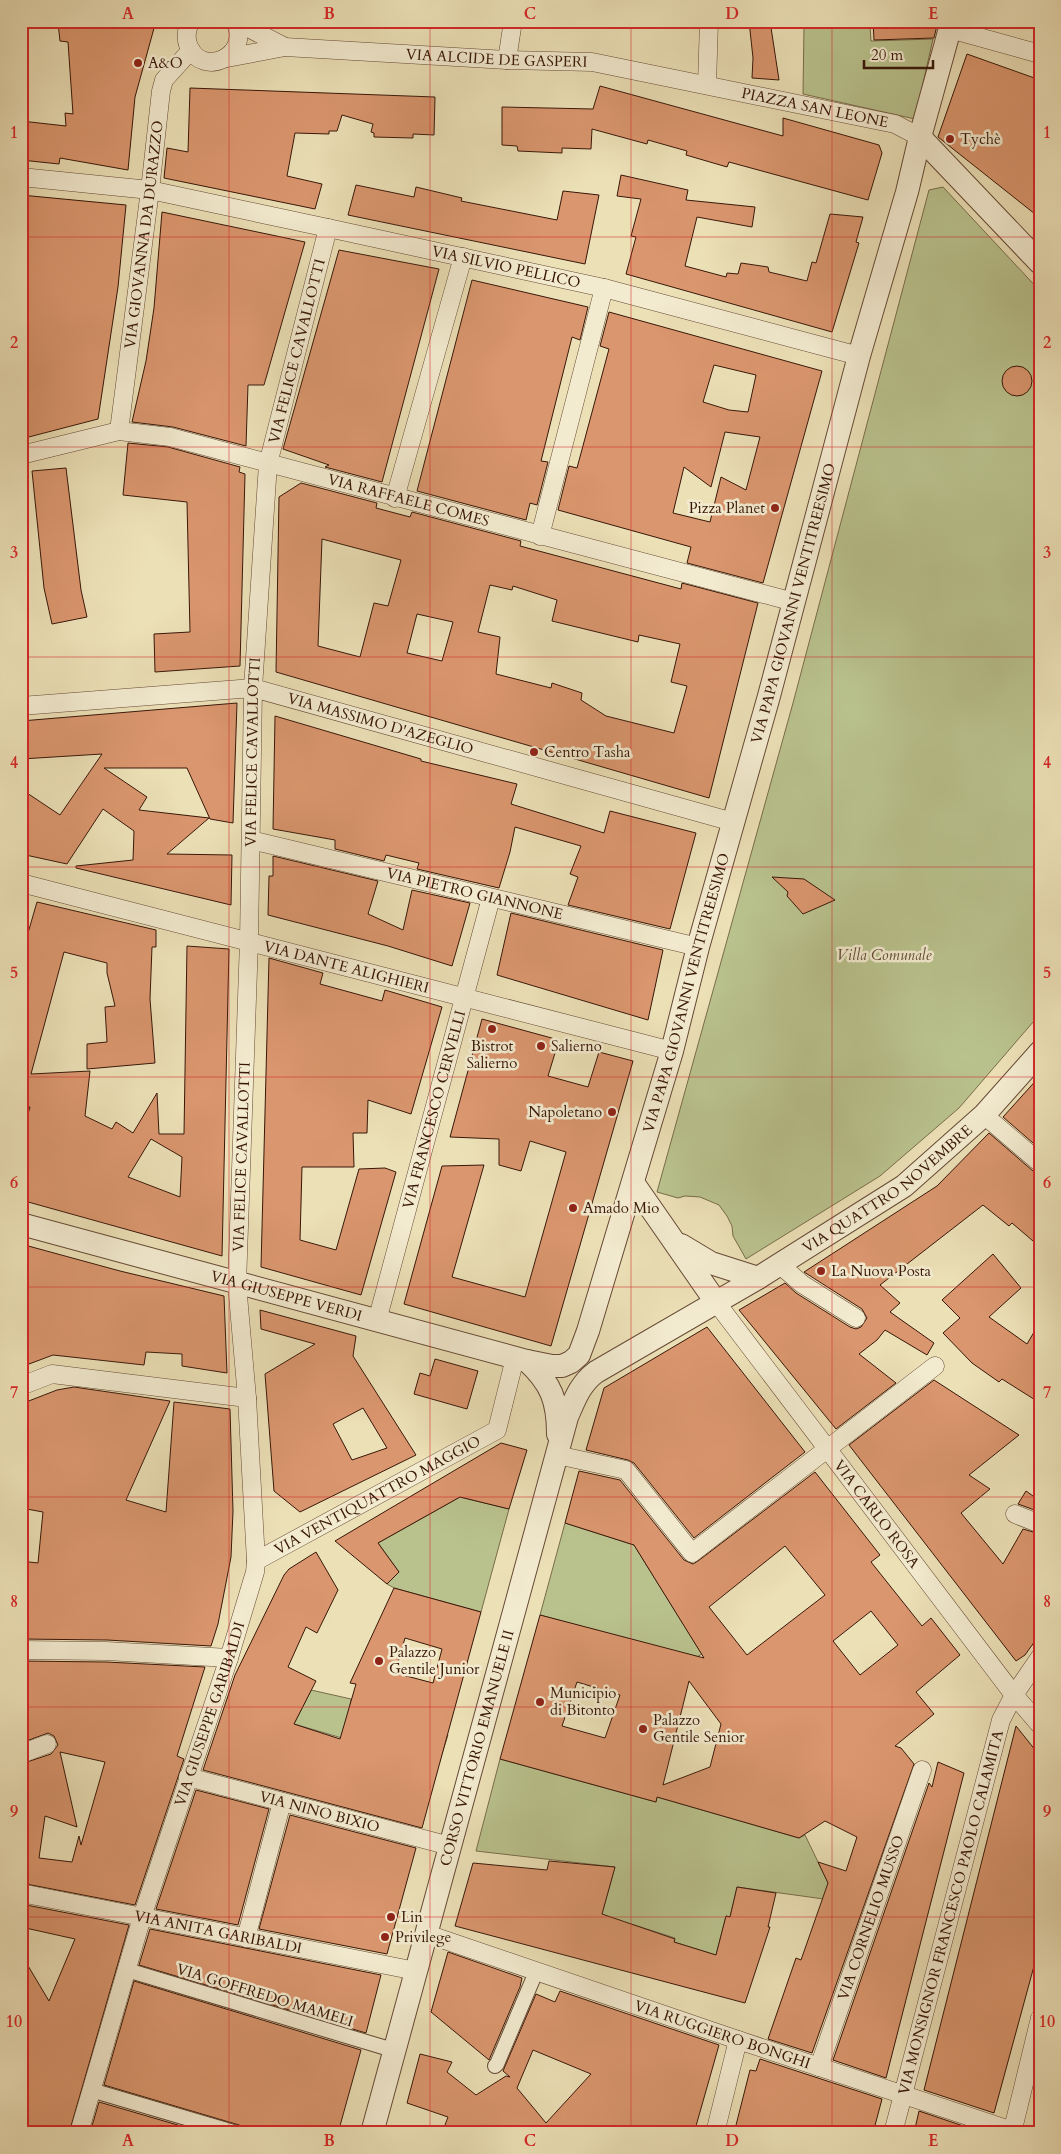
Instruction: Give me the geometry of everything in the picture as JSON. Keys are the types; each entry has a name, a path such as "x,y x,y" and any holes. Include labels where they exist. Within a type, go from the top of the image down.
{"street":[{"path":"191,21 186,34 191,50 196,56 211,62 285,47"},
{"path":"227,58 238,45 238,29 235,21"},
{"path":"235,21 285,47"},
{"path":"507,60 513,21"},
{"path":"706,85 709,21"},
{"path":"951,25 1040,54"},
{"name":"VIA PAPA GIOVANNI VENTITREESIMO","path":"552,1366 562,1366 572,1362 579,1355 583,1347 634,1184 672,1051 698,947 794,602 859,356 907,192 920,136 951,25"},
{"name":"VIA ALCIDE DE GASPERI","path":"285,47 316,51 592,62 706,85"},
{"name":"VIA GIOVANNA DA DURAZZO","path":"118,430 150,190 160,90 164,80 191,50"},
{"name":"PIAZZA SAN LEONE","path":"706,85 895,124 920,136"},
{"path":"920,136 1037,254"},
{"name":"VIA SILVIO PELLICO","path":"21,177 150,190 328,228 604,288 859,356"},
{"name":"VIA FELICE CAVALLOTTI","path":"237,1284 249,940 253,688 268,464 328,228"},
{"path":"395,498 463,258"},
{"path":"540,536 604,288"},
{"name":"VIA RAFFAELE COMES","path":"21,455 118,430 170,437 794,602"},
{"name":"VIA MASSIMO D'AZEGLIO","path":"21,706 253,688 733,822"},
{"name":"VIA PIETRO GIANNONE","path":"251,840 698,947"},
{"name":"VIA DANTE ALIGHIERI","path":"21,883 249,940 672,1051"},
{"name":"VIA FRANCESCO CERVELLI","path":"377,1321 491,898"},
{"name":"VIA QUATTRO NOVEMBRE","path":"596,1372 758,1278 904,1186 984,1115 1040,1052"},
{"path":"984,1115 1040,1163"},
{"path":"634,1184 716,1302"},
{"name":"VIA GIUSEPPE VERDI","path":"21,1224 521,1360 552,1366"},
{"path":"674,1241 711,1263 758,1278"},
{"path":"779,1264 802,1284 856,1318"},
{"name":"VIA GIUSEPPE GARIBALDI","path":"79,2133 142,1917 229,1658 255,1572 256,1561 247,1398 237,1284"},
{"name":"VIA CARLO ROSA","path":"716,1302 1014,1695 1040,1725"},
{"path":"521,1360 547,1383 555,1399 558,1418 557,1455 626,1470 692,1553 935,1366"},
{"name":"VIA VENTIQUATTRO MAGGIO","path":"256,1561 497,1430 521,1360"},
{"name":"CORSO VITTORIO EMANUELE II","path":"377,2131 393,2050 427,1934 567,1417 585,1380 596,1372"},
{"path":"21,1386 52,1374 247,1398"},
{"path":"1015,1514 1040,1524"},
{"path":"21,1650 106,1651 229,1658"},
{"name":"VIA MONSIGNOR FRANCESCO PAOLO CALAMITA","path":"893,2133 1001,1720 1014,1695 1040,1657"},
{"path":"21,1754 47,1744"},
{"name":"VIA CORNELIO MUSSO","path":"819,2067 922,1770"},
{"name":"VIA NINO BIXIO","path":"188,1777 450,1846"},
{"path":"246,1938 282,1802"},
{"name":"VIA ANITA GARIBALDI","path":"21,1894 416,1971"},
{"name":"VIA RUGGIERO BONGHI","path":"427,1934 1014,2132"},
{"name":"VIA GOFFREDO MAMELI","path":"127,1970 393,2050"},
{"path":"494,2066 497,2064 536,1972"},
{"path":"1014,2132 1040,2018"},
{"path":"715,2133 738,2040"},
{"path":"91,2090 238,2133"}],"green space":[{"path":"870,26 871,41 933,39 915,119 803,94 804,27"},
{"name":"Villa Comunale","path":"943,187 1040,291 1040,1014 959,1108 880,1176 746,1259 733,1236 732,1226 727,1216 719,1205 700,1197 685,1196 678,1198 657,1192 793,703 929,190"},
{"path":"460,1497 509,1509 481,1612 394,1588 387,1584 399,1572 378,1543"},
{"path":"565,1523 634,1545 702,1654 695,1658 540,1615"},
{"path":"311,1690 351,1699 350,1706 448,1735 438,1766 294,1724"},
{"path":"500,1759 656,1802 657,1797 799,1838 805,1835 834,1895 831,1900 737,1887 730,1917 726,1916 716,1955 674,1942 675,1938 601,1917 615,1867 476,1851"}],"building":[{"path":"66,21 99,21 120,27 122,21 156,21 135,97 128,170 60,158 59,164 21,160 21,121 66,126 65,113 73,114 68,42 60,41 58,23 66,24"},
{"path":"749,21 770,21 779,80 752,78 753,58"},
{"path":"873,21 938,21 934,38 874,40"},
{"path":"967,54 1040,80 1040,218 938,137"},
{"path":"600,86 783,136 783,118 879,145 882,153 868,200 729,162 727,167 686,155 687,151 648,140 647,144 592,129 591,149 562,148 562,153 518,151 517,146 502,145 502,107 593,109"},
{"path":"190,88 435,97 434,135 413,134 413,138 374,137 374,133 371,132 373,124 342,115 337,131 329,131 329,134 295,133 287,176 322,184 315,209 164,178 167,148 188,152"},
{"path":"621,175 688,190 686,200 755,207 752,227 697,217 685,266 726,277 727,273 738,274 741,263 768,267 769,272 807,281 812,262 816,263 830,214 863,217 856,242 859,243 832,332 626,274 636,237 631,236 641,199 617,196"},
{"path":"356,185 414,197 416,187 462,198 461,201 557,220 563,191 599,195 585,264 348,215"},
{"path":"21,195 126,205 118,287 98,419 21,439"},
{"path":"162,212 305,242 264,385 248,385 246,446 173,427 132,422 146,361 154,308"},
{"path":"339,250 439,269 382,482 325,467 329,465 283,449"},
{"path":"472,280 588,307 580,340 572,337 541,461 548,462 537,505 530,503 526,520 417,491"},
{"path":"609,312 822,371 763,583 687,563 691,547 558,510 569,466 577,468 609,349 600,346","holes":["714,365 756,375 748,412 729,410 703,402","725,432 760,437 746,490 721,477 710,522 673,513 684,467 711,487"]},
{"path":"1017,366 1028,370 1032,381 1028,392 1017,396 1006,392 1002,381 1006,370"},
{"path":"128,443 168,447 240,467 239,472 245,474 240,666 155,672 154,634 190,632 187,502 123,495"},
{"path":"66,468 81,590 87,617 52,624 44,588 32,471"},
{"path":"301,483 377,503 376,508 410,517 412,512 521,541 520,546 681,589 682,583 758,603 709,798 276,672 279,497","holes":["322,539 401,560 388,606 374,603 360,657 318,646","490,585 512,590 513,586 557,600 552,621 638,642 639,635 680,644 671,682 687,686 674,733 606,716 581,700 582,693 552,683 551,688 496,674 500,637 478,632","417,614 453,622 442,661 407,653"]},
{"path":"237,703 233,823 210,819 187,768 104,768 147,797 139,810 209,818 167,854 232,855 231,905 76,868 76,866 133,860 134,831 103,809 67,864 21,854 21,789 60,815 102,754 21,759 21,721"},
{"path":"275,716 421,759 421,761 517,784 511,804 604,833 610,811 696,833 670,929 568,905 578,877 570,874 581,846 515,827 510,852 499,888 417,869 419,863 386,855 384,861 335,849 335,840 273,829"},
{"path":"273,856 378,881 368,914 403,930 412,890 470,903 452,966 388,946 268,915 269,876 273,876"},
{"path":"772,877 804,879 835,900 803,914 787,896 788,892"},
{"path":"37,902 156,930 156,947 152,947 150,999 155,1063 87,1069 87,1044 107,1042 105,1007 115,1006 107,973 107,963 64,952 31,1074 90,1071 85,1116 112,1129 116,1122 133,1133 157,1093 159,1134 184,1134 187,946 229,949 222,1256 21,1200 21,1137 30,1107 21,1105 21,957","holes":["151,1139 182,1157 180,1197 128,1177"]},
{"path":"511,913 663,950 648,1020 497,975"},
{"path":"269,958 323,973 320,984 382,1001 385,990 442,1007 411,1114 368,1100 367,1133 353,1133 354,1167 302,1167 300,1240 336,1250 359,1169 385,1168 396,1172 361,1295 261,1267"},
{"path":"482,1019 559,1040 548,1076 588,1087 599,1052 633,1061 551,1346 404,1304 442,1166 484,1165 452,1277 525,1297 566,1152 530,1141 521,1171 499,1165 499,1139 450,1137"},
{"path":"1040,1076 1040,1149 1003,1117"},
{"path":"989,1133 1033,1171 1040,1173 1040,1247 1012,1223 1009,1226 983,1205 880,1285 900,1303 890,1312 934,1343 927,1355 885,1330 877,1340 859,1354 896,1383 836,1429 739,1310 785,1283 796,1293 850,1327 856,1329 861,1327 867,1318 862,1309 804,1272 937,1186"},
{"path":"21,1244 120,1271 224,1296 227,1373 182,1366 182,1354 146,1352 144,1365 53,1355 21,1367"},
{"path":"993,1254 1021,1288 989,1317 1027,1344 1040,1322 1040,1403 1002,1379 999,1382 972,1363 943,1333 960,1318 942,1300"},
{"path":"260,1310 356,1336 353,1356 416,1455 300,1512 274,1491 265,1374 315,1344 261,1329","holes":["363,1408 387,1448 352,1460 333,1424"]},
{"path":"707,1327 805,1452 694,1538 634,1463 586,1450 604,1388"},
{"path":"435,1359 478,1371 467,1409 414,1394 420,1373 430,1376"},
{"path":"934,1380 1019,1435 969,1475 990,1489 961,1513 1003,1564 1023,1529 1040,1534 1040,1634 1025,1655 1016,1661 849,1445"},
{"path":"74,1387 170,1401 126,1500 166,1512 174,1402 230,1409 233,1511 231,1557 218,1624 211,1646 107,1640 21,1639 21,1561 38,1563 43,1512 21,1508 21,1404 57,1390"},
{"path":"501,1443 527,1450 509,1509 460,1497 378,1543 399,1572 387,1584 335,1541"},
{"path":"579,1471 620,1480 684,1560 693,1564 815,1472 880,1555 871,1562 922,1626 931,1618 960,1655 916,1692 934,1714 895,1746 901,1748 914,1764 812,2053 768,2039 796,1958 801,1960 828,1883 818,1862 846,1871 857,1837 825,1821 799,1838 657,1797 656,1802 500,1759 540,1615 704,1658 634,1545 565,1523","holes":["785,1546 825,1595 747,1655 709,1607","871,1611 898,1645 860,1675 833,1641","689,1681 721,1724 710,1767 663,1785","577,1682 620,1695 605,1738 562,1726"]},
{"path":"1026,1491 1040,1501 1040,1512 1018,1504"},
{"path":"316,1552 338,1590 317,1633 306,1627 288,1667 316,1681 294,1724 340,1739 356,1684 350,1683 394,1588 481,1612 422,1828 203,1770 235,1675 284,1575 289,1569","holes":["405,1638 442,1649 433,1683 395,1673"]},
{"path":"21,1661 106,1662 205,1667 177,1756 184,1759 135,1905 21,1883 21,1764 51,1754 58,1745 54,1736 48,1733 21,1743","holes":["60,1752 105,1762 81,1845 79,1836 72,1862 39,1858 45,1816 77,1827"]},
{"path":"1016,1726 1040,1756 1040,1944 994,2113 924,2090"},
{"path":"938,1762 964,1773 886,2078 833,2060 929,1783 932,1787"},
{"path":"196,1790 269,1809 238,1925 156,1909"},
{"path":"290,1815 416,1848 387,1954 259,1929"},
{"path":"549,1861 615,1867 602,1914 675,1939 674,1942 716,1955 726,1916 730,1917 737,1887 776,1893 768,1927 770,1927 745,2003 455,1926 473,1863 547,1870"},
{"path":"21,1904 129,1925 69,2133 21,2133 21,1954 49,2001 75,1939 21,1927"},
{"path":"150,1929 381,1975 366,2033 139,1965"},
{"path":"448,1952 522,1978 520,1987 489,2060 431,2012"},
{"path":"134,1981 361,2050 338,2133 246,2133 244,2127 239,2125 104,2085"},
{"path":"560,1991 719,2045 694,2133 442,2133 448,2117 407,2103 420,2054 452,2062 447,2072 476,2095 506,2076 510,2077 503,2071 536,1994 555,2002","holes":["533,2050 591,2074 546,2123 517,2088"]},
{"path":"760,2059 882,2099 873,2133 734,2133 750,2070 756,2071"},
{"path":"99,2102 205,2133 90,2133"},
{"path":"919,2111 984,2133 914,2133"}],"place":[{"name":"A&O","path":"138,63"},
{"name":"Tychè","path":"950,139"},
{"name":"Pizza Planet","path":"775,508"},
{"name":"Centro Tasha","path":"534,752"},
{"name":"Bistrot Salierno","path":"492,1029"},
{"name":"Salierno","path":"541,1046"},
{"name":"Napoletano","path":"612,1112"},
{"name":"Amado Mio","path":"573,1208"},
{"name":"La Nuova Posta","path":"821,1271"},
{"name":"Palazzo Gentile Junior","path":"379,1661"},
{"name":"Municipio di Bitonto","path":"540,1702"},
{"name":"Palazzo Gentile Senior","path":"643,1729"},
{"name":"Lin","path":"391,1917"},
{"name":"Privilege","path":"385,1937"}]}
